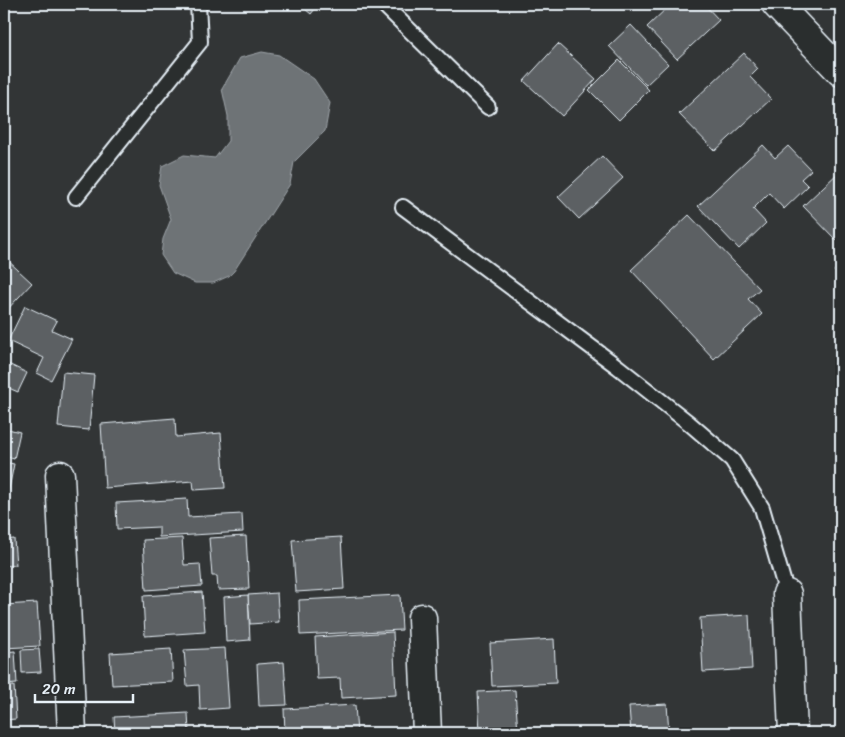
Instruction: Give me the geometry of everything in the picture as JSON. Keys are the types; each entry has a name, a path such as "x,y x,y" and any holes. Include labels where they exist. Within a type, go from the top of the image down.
{"street":[{"path":"776,4 841,72"},
{"path":"60,474 72,733"},
{"path":"787,594 793,733"},
{"path":"422,618 427,733"}],"lane":[{"path":"76,197 200,42 198,4"},
{"path":"388,4 385,6 488,107"},
{"path":"403,207 618,367 690,423 732,460 762,508 787,594"}],"shaded area":[{"path":"262,52 279,55 314,79 330,103 325,131 294,162 290,184 234,271 229,276 213,283 195,283 173,273 161,255 163,239 171,219 159,185 162,166 184,155 215,158 228,141 228,116 222,89 240,58"}],"building":[{"path":"299,4 319,4 311,14"},
{"path":"671,4 704,4 719,20 677,59 647,27"},
{"path":"631,25 668,64 646,85 609,46"},
{"path":"558,44 596,79 562,116 524,81"},
{"path":"744,53 758,69 750,77 771,99 715,151 679,114"},
{"path":"619,60 649,90 619,120 589,90"},
{"path":"763,145 775,158 788,146 811,170 801,179 808,186 784,209 769,193 753,209 766,223 739,249 698,206"},
{"path":"602,156 623,178 579,219 558,197"},
{"path":"841,170 841,237 837,241 803,206"},
{"path":"689,215 760,289 748,299 762,314 714,359 631,270"},
{"path":"4,257 32,283 4,313"},
{"path":"841,264 841,278 834,271"},
{"path":"25,306 57,321 52,330 72,339 51,380 37,373 44,358 8,341"},
{"path":"4,362 27,373 18,392 4,386"},
{"path":"63,372 94,375 89,430 58,427"},
{"path":"175,418 176,437 221,433 225,488 194,490 193,481 105,488 101,424"},
{"path":"4,428 20,432 14,459 4,456"},
{"path":"4,462 14,464 4,514"},
{"path":"187,499 188,517 242,514 243,532 159,537 159,527 117,529 116,503"},
{"path":"246,536 249,589 218,590 217,576 212,576 209,538"},
{"path":"341,537 344,589 296,592 292,540"},
{"path":"182,538 184,565 200,564 202,586 146,590 143,540"},
{"path":"14,539 16,565 4,566 4,540"},
{"path":"202,592 205,632 145,636 143,596"},
{"path":"277,593 279,622 250,624 248,595"},
{"path":"248,595 250,640 226,642 224,597"},
{"path":"400,595 402,630 300,635 299,600"},
{"path":"37,603 40,646 4,648 4,605"},
{"path":"749,615 752,669 703,672 700,618"},
{"path":"393,632 396,695 341,698 340,678 317,679 315,637"},
{"path":"554,639 556,683 492,686 490,643"},
{"path":"225,648 229,708 200,710 199,685 187,686 184,650"},
{"path":"39,649 41,672 22,673 21,650"},
{"path":"171,649 173,682 112,685 110,653"},
{"path":"15,651 17,684 4,685 4,652"},
{"path":"284,662 287,705 259,706 257,664"},
{"path":"14,686 16,719 4,720 4,687"},
{"path":"515,690 518,733 480,733 478,692"},
{"path":"667,704 669,733 631,733 629,706"},
{"path":"355,705 357,733 285,733 284,709"},
{"path":"188,713 189,733 115,733 114,717"},
{"path":"42,728 42,733 4,733 4,729"}]}
